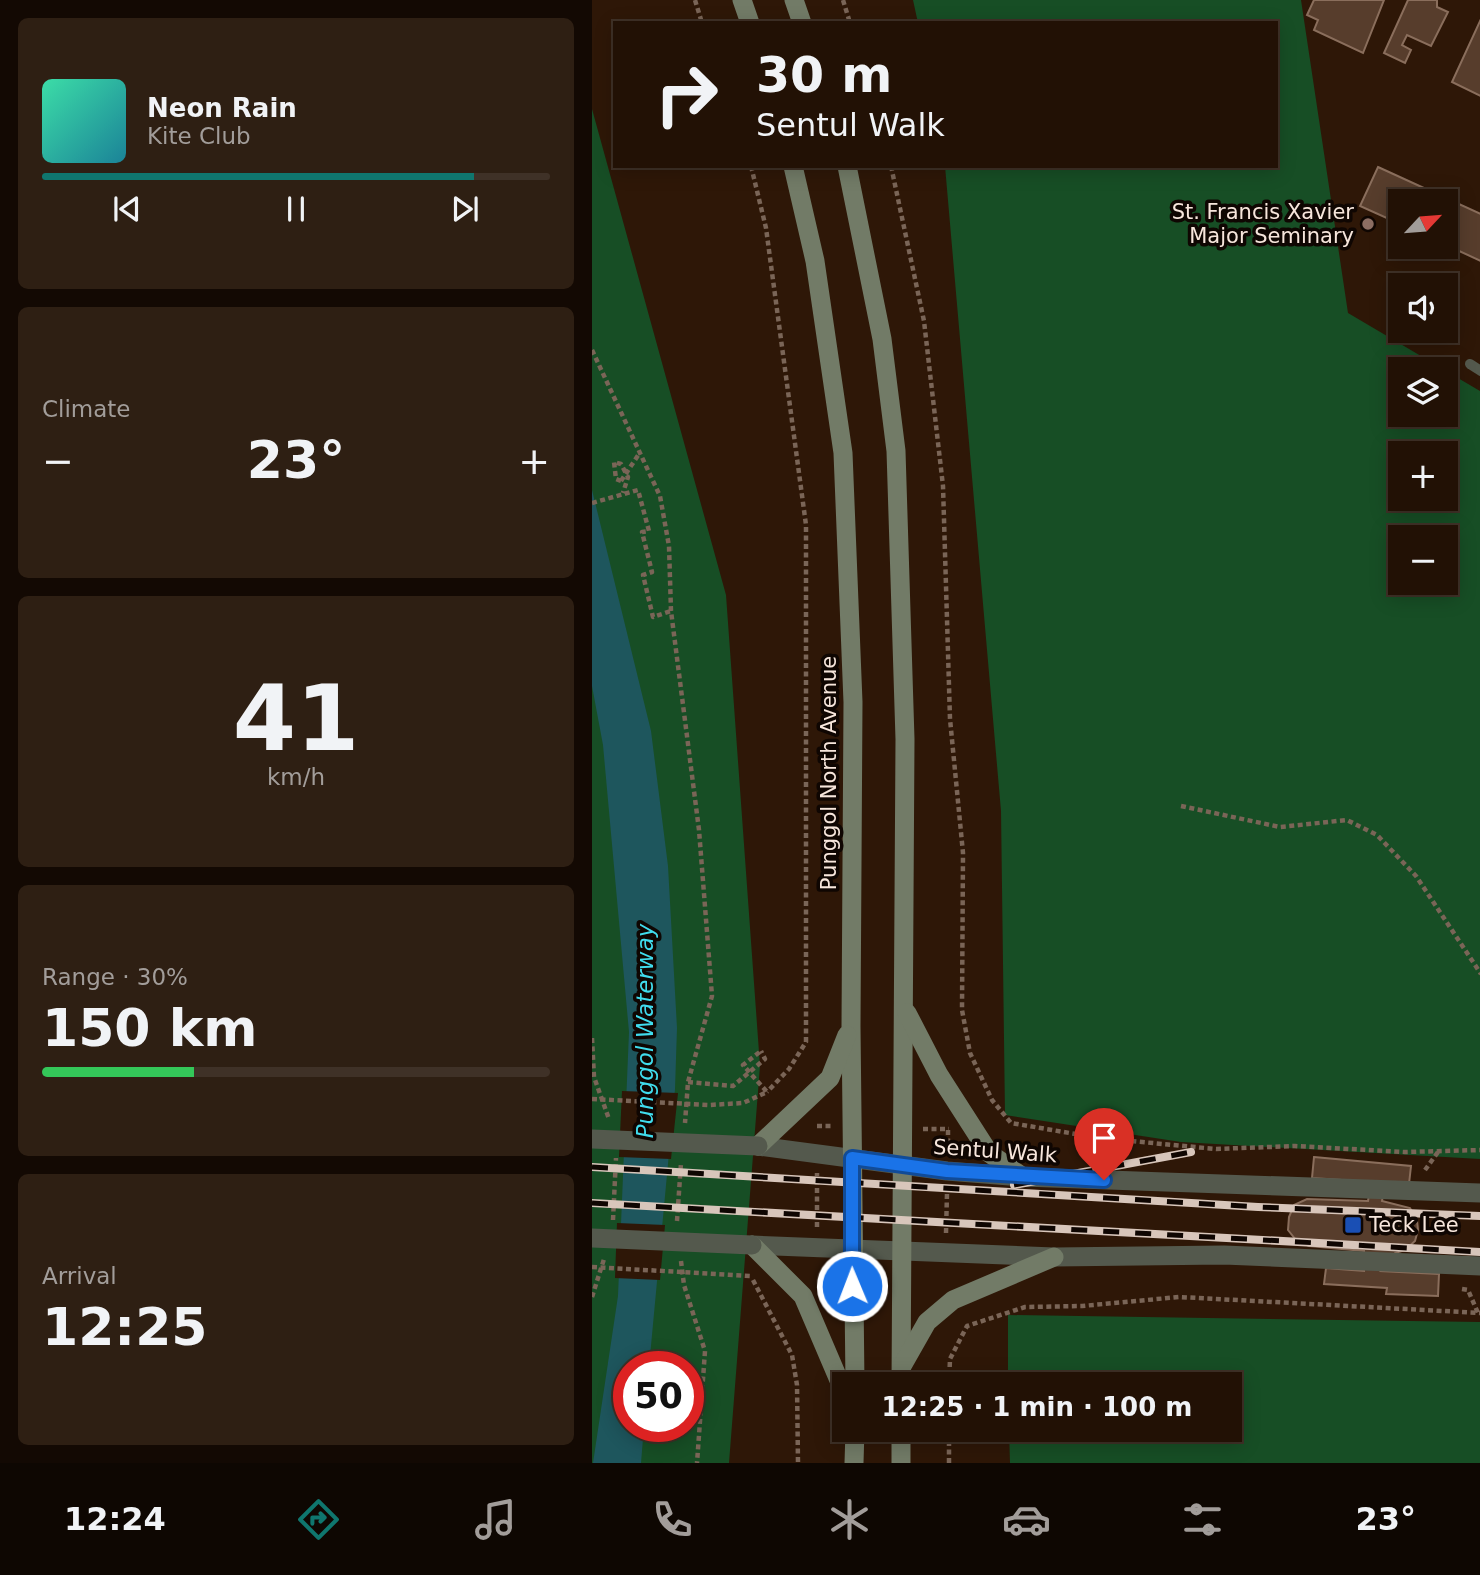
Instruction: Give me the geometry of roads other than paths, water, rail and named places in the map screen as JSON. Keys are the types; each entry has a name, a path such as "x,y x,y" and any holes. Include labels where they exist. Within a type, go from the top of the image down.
{"main road":[{"path":"742,0 750,21"},
{"path":"794,0 801,21"},
{"name":"Punggol North Avenue","path":"793,168 815,261 843,453 853,702 851,1249 854,1372"},
{"path":"847,168 882,339 896,451 905,739 901,1372"},
{"path":"905,1009 939,1075 989,1153 1023,1177"},
{"path":"758,1146 830,1078 851,1026"},
{"path":"752,1245 803,1296 835,1372"},
{"path":"903,1372 927,1322 952,1300 1054,1257"},
{"path":"854,1463 855,1442"},
{"path":"901,1442 901,1463"}],"street":[{"name":"Sentul Walk","path":"592,1139 758,1146 947,1171 1023,1177 1480,1193"},
{"path":"600,1244 752,1245 1054,1257 1224,1255 1480,1266"}],"lane":[{"path":"1470,364 1480,371"}],"water":[{"name":"Punggol Waterway","path":"592,490 651,731 668,866 677,1028 675,1089 650,1351 613,1351 613,1442 643,1442 641,1463 593,1463 618,1296 629,1032 603,745 592,686"}],"railway":[{"path":"1014,1185 1191,1152"},
{"path":"592,1167 1258,1207 1481,1216"},
{"path":"592,1203 1481,1252"}],"place":[{"name":"St. Francis Xavier Major Seminary","path":"1368,224"},
{"name":"Teck Lee","path":"1353,1225"}]}
